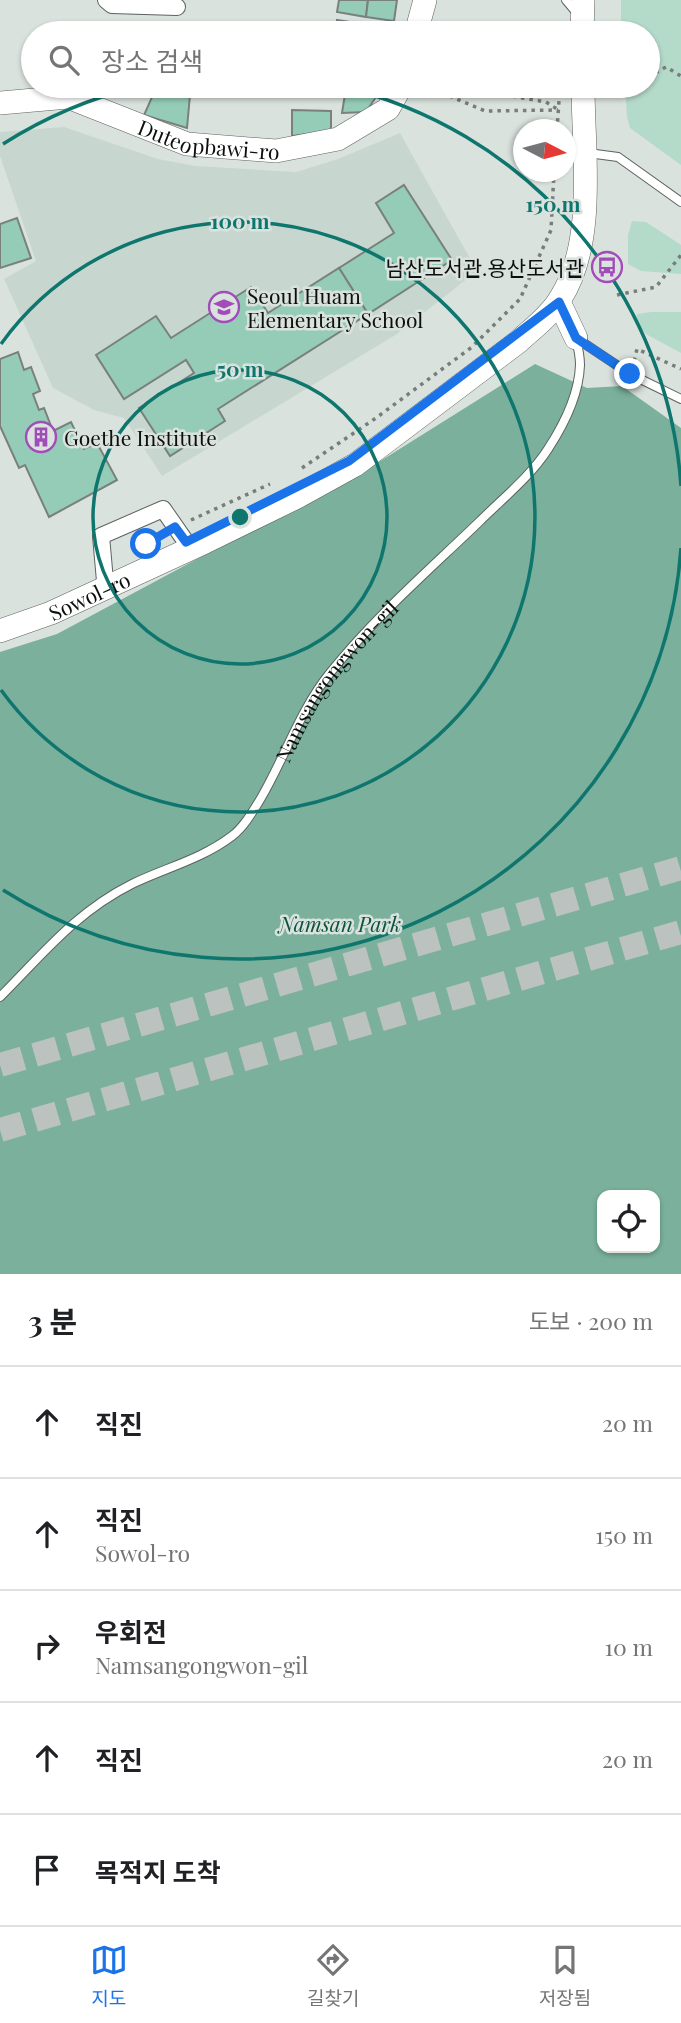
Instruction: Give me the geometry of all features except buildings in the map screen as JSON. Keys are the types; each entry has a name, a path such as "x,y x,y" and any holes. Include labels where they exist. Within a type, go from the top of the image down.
{"main road":[{"path":"419,21 425,0"},
{"name":"Duteopbawi-ro","path":"0,103 57,98"},
{"name":"Duteopbawi-ro","path":"71,98 187,144 276,151 338,139 388,109 394,98"},
{"path":"559,302 574,243 580,98"},
{"name":"Sowol-ro","path":"0,631 51,613 205,542 355,465 518,342 559,302 574,274 582,243 585,153 581,98"},
{"name":"Sowol-ro","path":"0,625 48,609 105,581 181,535 349,461 559,302"},
{"name":"Namsangongwon-gil","path":"559,302 576,338"}],"street":[{"path":"106,0 113,5 177,7"},
{"path":"105,581 102,536 163,509 181,535"}],"lane":[{"path":"585,153 618,158 681,202"},
{"path":"576,338 630,374 681,399"},
{"name":"Namsangongwon-gil","path":"0,997 54,939 80,916 132,884 181,865 234,835 270,782 310,703 330,673 547,451 573,396 580,366 576,338"}],"path":[{"path":"660,70 666,67 681,76"},
{"path":"454,98 485,111 558,110"},
{"path":"523,98 546,102 558,110"},
{"path":"558,119 559,98"},
{"path":"292,474 376,418 472,347 520,299 551,229 553,182"},
{"path":"617,295 656,287 681,255"},
{"path":"630,374 637,349 681,369"},
{"path":"146,544 181,535 280,480"}],"shaded area":[{"name":"Seoul Huam Elementary School","path":"64,127 158,159 195,166 296,172 338,159 400,133 477,271 397,334 162,476 124,418 94,410 53,388 4,279 36,261 0,156 0,132"}],"green space":[{"path":"621,0 681,0 681,165 630,128 627,117 626,98 660,98 660,21 621,21"},
{"path":"632,221 646,222 681,245 681,274 641,271 628,264 628,235"},
{"path":"681,312 681,353 646,334 636,323 637,314"},
{"name":"Namsan Park","path":"535,364 587,388 622,386 681,428 681,1274 0,1274 0,652 57,634 382,460"}],"tunnel":[{"path":"0,1065 681,868"},
{"path":"0,1130 681,932"}],"place":[{"name":"남산도서관.용산도서관","path":"607,267"},
{"name":"Seoul Huam Elementary School","path":"224,307"},
{"name":"Goethe Institute","path":"41,437"}],"route":[{"path":"146,544 175,527 186,542 349,461 559,302 576,338 630,374"}]}
